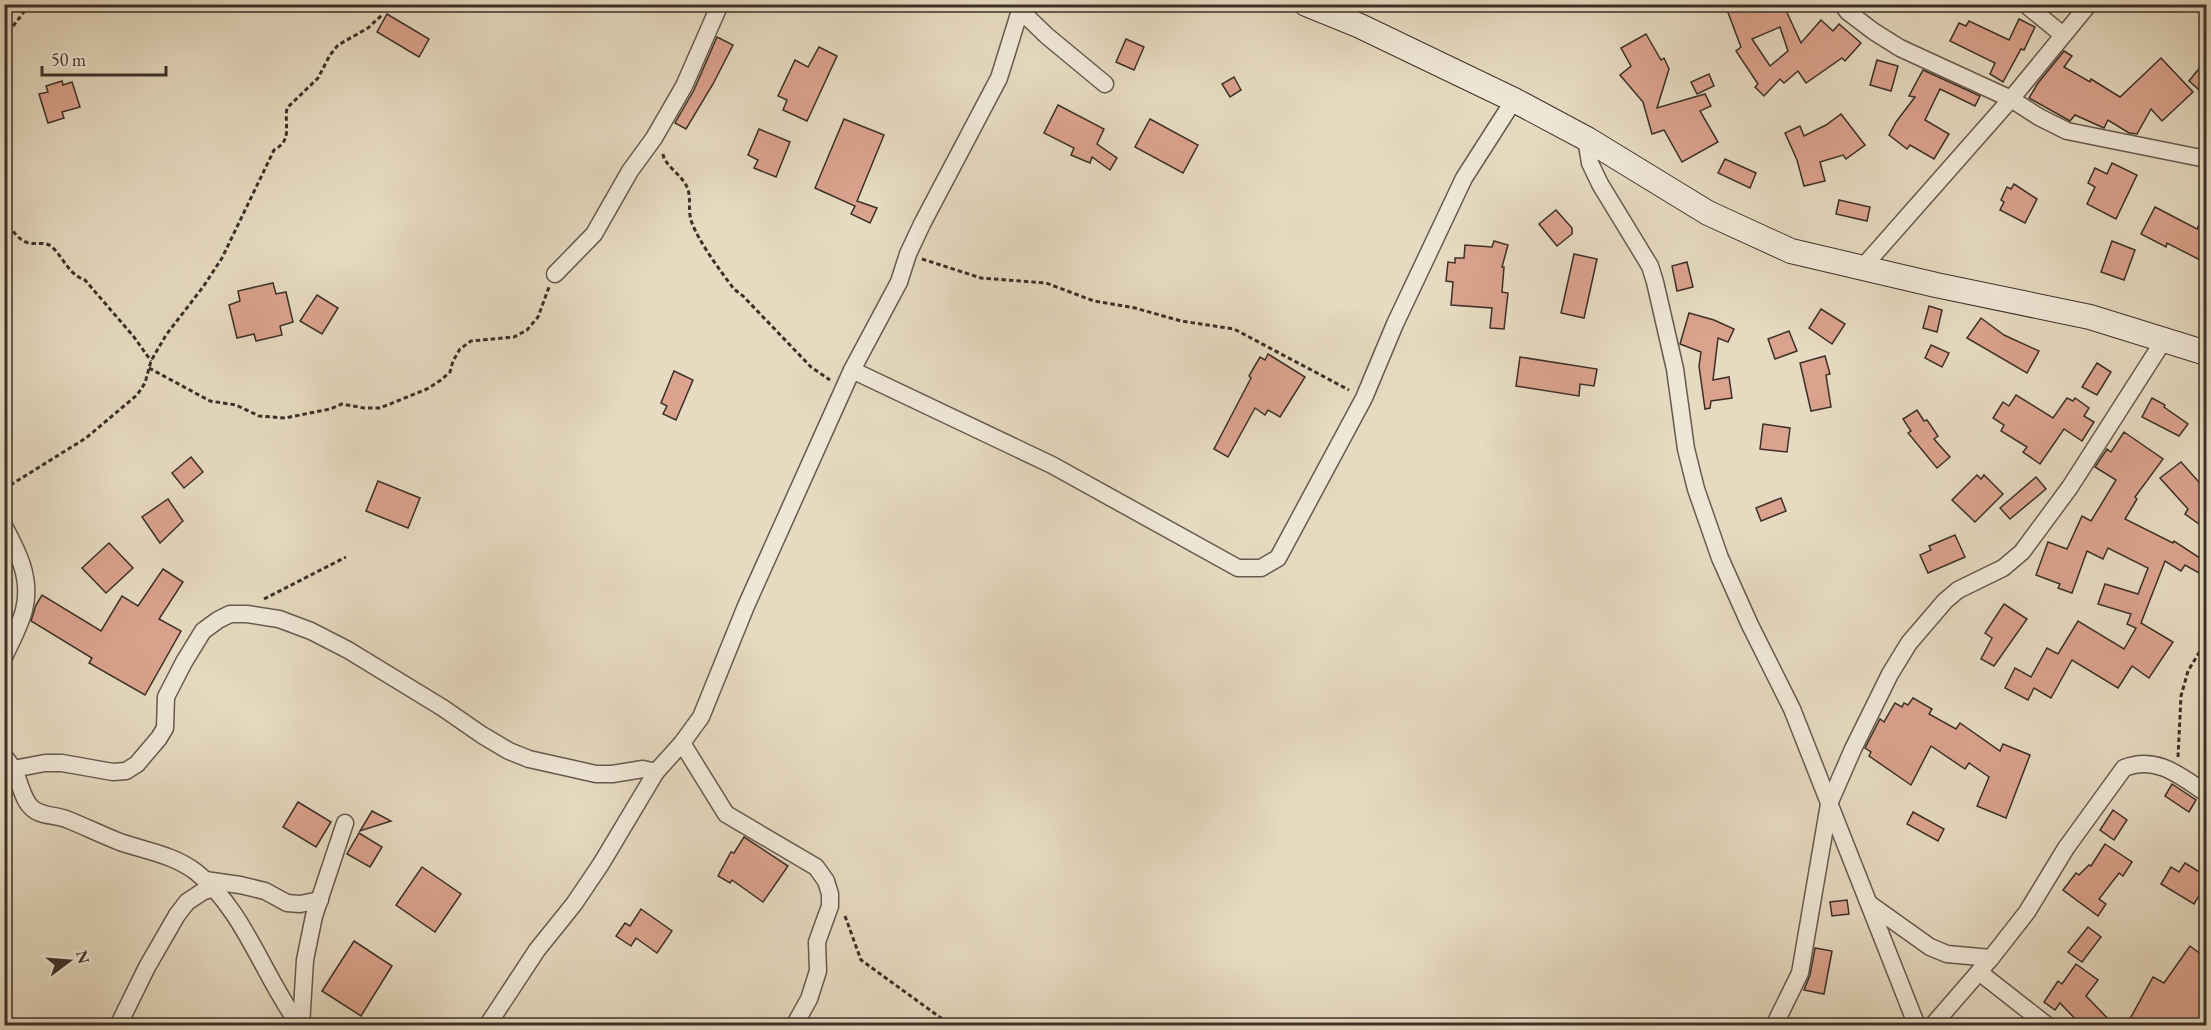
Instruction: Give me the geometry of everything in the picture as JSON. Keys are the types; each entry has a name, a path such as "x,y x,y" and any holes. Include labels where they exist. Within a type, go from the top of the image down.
{"main road":[{"path":"1306,4 1360,26 1514,100 1586,139 1708,213 1791,251 2090,317 2206,353"}],"street":[{"path":"555,274 594,234 630,171 654,138 684,86 720,4"},
{"path":"1842,4 1848,12 1900,48 2011,99 2067,131 2206,159"},
{"path":"2025,4 2063,35"},
{"path":"1862,268 2011,99 2088,4"},
{"path":"1021,7 1047,36 1105,84"},
{"path":"487,1026 537,950 596,872 656,772 701,717 746,606 852,370 899,282 908,254 922,224 999,78 1021,7"},
{"path":"852,370 1052,465 1238,568 1262,568 1278,558 1364,398 1395,324 1464,178 1514,100"},
{"path":"1586,139 1590,163 1600,184 1650,266 1656,282 1675,369 1686,449 1695,489 1720,558 1749,625 1792,710 1917,1026"},
{"path":"1774,1026 1800,973 1829,804 1872,707 1910,643 1945,601 1958,590 2003,568 2022,552 2070,487 2164,340"},
{"path":"4,526 19,553 27,591 24,610 4,657"},
{"path":"300,1026 285,1005 259,957 209,884 172,858 121,842 62,818 39,813 27,802 9,762 62,763 113,772 126,771 137,764 165,728 166,697 203,631 230,614 247,614 279,619 338,645 443,708 482,735 529,759 596,774 643,769 656,772"},
{"path":"682,743 726,814 816,867 826,881 830,894 830,906 817,942 818,971 809,999 794,1026"},
{"path":"1932,1026 2027,912 2066,848 2124,768 2136,763 2151,763 2181,777 2206,793"},
{"path":"300,1026 305,960 314,916 345,823"},
{"path":"209,884 240,885 265,891 287,903 300,904 320,900"},
{"path":"118,1026 147,967 177,915 187,902 209,884"},
{"path":"1870,905 1938,951 1991,958"},
{"path":"1979,972 2048,1026"}],"path":[{"path":"4,38 30,4"},
{"path":"4,489 86,438 137,395 145,383 151,361 166,335 222,258 274,150 283,145 286,140 287,108 318,78 338,45 369,28 382,14"},
{"path":"664,152 663,158 666,163 675,170 688,189 688,213 696,232 734,289 811,367 843,391"},
{"path":"4,162 8,184 4,206"},
{"path":"4,211 18,237 30,243 47,243 53,248 75,276 84,280 134,337 151,361"},
{"path":"908,254 981,278 1046,283 1094,301 1135,308 1181,321 1234,329 1364,398"},
{"path":"149,368 210,401 236,405 259,416 285,418 330,410 342,404 380,408 427,389 441,380 450,372 460,349 471,341 514,337 527,330 538,317 555,274"},
{"path":"247,614 261,601 346,557"},
{"path":"2181,777 2178,754 2181,696 2188,671 2206,641"},
{"path":"830,894 848,921 861,960 952,1026"}],"building":[{"path":"1741,4 1783,4 1801,43 1821,20 1833,31 1839,24 1861,43 1845,61 1842,58 1806,83 1798,71 1784,83 1780,79 1764,96 1755,87 1758,84 1736,51 1741,47 1727,10","holes":["1780,27 1788,51 1770,66 1752,39"]},
{"path":"387,14 429,39 419,57 377,32"},
{"path":"2019,19 2035,27 2024,50 2021,49 2003,82 1990,74 1995,63 1950,41 1959,23 1966,26 1969,21 2009,40"},
{"path":"1646,34 1661,60 1664,58 1669,69 1657,108 1705,94 1711,106 1700,111 1718,142 1682,162 1664,130 1652,134 1643,102 1620,75 1631,66 1621,48"},
{"path":"717,37 733,45 686,129 675,123 694,90"},
{"path":"1126,39 1144,47 1134,70 1116,62"},
{"path":"819,47 837,56 807,121 783,110 787,100 778,96 795,60 808,67"},
{"path":"2064,51 2072,56 2064,67 2090,82 2091,79 2120,97 2161,58 2193,92 2162,121 2151,109 2137,134 2129,133 2108,120 2104,128 2075,115 2070,121 2029,98"},
{"path":"1877,60 1898,66 1891,91 1870,85"},
{"path":"2206,60 2206,96 2189,81"},
{"path":"1923,70 1980,96 1975,106 1940,89 1925,120 1949,134 1934,159 1910,145 1907,149 1889,135 1915,97 1909,96"},
{"path":"1709,74 1714,86 1697,94 1691,82"},
{"path":"1234,77 1241,90 1230,97 1222,84"},
{"path":"62,81 63,85 72,82 80,107 62,112 64,118 48,123 39,94 48,92 46,86"},
{"path":"1058,105 1104,129 1097,144 1117,158 1110,170 1092,157 1090,163 1071,155 1074,148 1044,133"},
{"path":"1841,114 1865,145 1846,159 1843,155 1820,162 1825,181 1804,186 1797,160 1785,133 1800,126 1804,136"},
{"path":"844,119 884,135 857,201 877,208 870,223 851,214 855,206 815,188"},
{"path":"1150,119 1198,145 1183,173 1135,147"},
{"path":"759,129 790,142 776,177 754,168 758,160 748,155"},
{"path":"1725,159 1756,173 1750,188 1718,173"},
{"path":"2112,163 2137,175 2116,219 2087,204 2095,187 2088,183 2095,168 2107,174"},
{"path":"2014,184 2037,199 2025,223 2000,210 2004,202 2001,200 2007,187 2011,189"},
{"path":"1839,200 1870,207 1867,221 1836,214"},
{"path":"2155,207 2197,229 2206,209 2206,263 2167,243 2166,247 2141,234"},
{"path":"1556,210 1572,228 1572,234 1557,246 1539,224"},
{"path":"1494,241 1508,245 1502,267 1504,267 1502,292 1508,293 1504,329 1490,328 1492,308 1451,305 1453,282 1446,281 1448,262 1455,263 1455,258 1464,258 1465,245 1492,247"},
{"path":"2112,241 2135,250 2124,280 2101,272"},
{"path":"1574,254 1597,259 1584,318 1561,313"},
{"path":"1687,262 1693,287 1677,291 1672,266"},
{"path":"273,283 276,294 286,292 293,322 280,326 282,335 256,341 254,334 237,338 229,305 240,301 238,291"},
{"path":"317,295 338,308 322,334 300,321"},
{"path":"1929,306 1942,310 1937,332 1923,328"},
{"path":"1821,309 1845,324 1832,344 1809,328"},
{"path":"1689,313 1734,329 1728,342 1718,338 1713,380 1729,377 1732,398 1711,401 1710,408 1705,409 1699,366 1701,352 1680,344"},
{"path":"1981,318 2004,335 2039,351 2027,373 1967,338"},
{"path":"1789,331 1797,351 1775,359 1768,339"},
{"path":"1931,345 1949,353 1942,367 1925,358"},
{"path":"1268,354 1305,377 1280,417 1268,410 1265,415 1255,408 1228,457 1214,449 1251,378 1249,376 1260,357 1265,360"},
{"path":"1825,356 1830,374 1826,375 1831,407 1811,411 1800,363"},
{"path":"1520,357 1597,369 1594,386 1580,384 1579,396 1516,386"},
{"path":"2097,363 2111,372 2097,395 2082,387"},
{"path":"674,371 693,380 676,420 663,414 667,406 661,403"},
{"path":"2016,395 2053,418 2067,398 2073,401 2075,398 2089,408 2084,416 2094,422 2082,441 2064,429 2040,464 2023,452 2027,447 2001,431 2004,425 1993,418 2003,402 2009,406"},
{"path":"2152,398 2165,405 2164,407 2188,424 2179,436 2142,417"},
{"path":"1917,410 1938,436 1934,439 1950,457 1937,468 1908,433 1911,431 1903,419"},
{"path":"1763,424 1790,428 1787,452 1760,449"},
{"path":"2124,432 2163,459 2135,497 2137,499 2125,519 2173,543 2174,541 2206,562 2206,577 2185,565 2181,571 2165,561 2141,623 2173,642 2149,678 2132,666 2118,688 2072,660 2051,698 2034,688 2028,700 2005,688 2015,668 2031,677 2047,648 2058,654 2078,621 2124,649 2136,628 2127,624 2131,614 2098,604 2105,584 2138,594 2148,568 2108,548 2103,559 2087,551 2072,593 2058,588 2060,584 2036,575 2048,542 2067,549 2082,516 2091,521 2116,480 2095,467 2107,449 2111,452"},
{"path":"191,457 203,472 184,488 172,473"},
{"path":"2181,462 2206,490 2206,529 2185,514 2188,509 2160,478"},
{"path":"1977,475 1981,479 1984,475 2003,494 1975,522 1952,500"},
{"path":"2036,477 2046,489 2010,519 2000,508"},
{"path":"378,481 420,498 408,528 366,511"},
{"path":"1781,498 1786,511 1761,521 1756,508"},
{"path":"168,499 183,521 160,543 142,517"},
{"path":"1955,535 1965,557 1928,573 1920,555 1931,550 1929,546"},
{"path":"109,543 133,568 106,593 82,568"},
{"path":"163,569 183,582 159,619 181,631 145,695 89,663 92,658 31,621 42,595 101,631 122,596 138,606"},
{"path":"2004,604 2027,619 1994,666 1981,659 1992,638 1985,633"},
{"path":"1913,698 1932,709 1929,714 1956,729 1960,723 2000,751 2003,744 2030,755 2006,818 1977,806 1989,777 1969,763 1965,769 1931,746 1911,785 1869,756 1871,752 1865,748 1880,719 1884,722 1895,703 1902,707 1904,703 1908,705"},
{"path":"2172,784 2196,800 2189,812 2165,796"},
{"path":"298,802 331,822 316,847 283,827"},
{"path":"2113,810 2127,820 2114,840 2100,830"},
{"path":"372,811 391,821 360,831"},
{"path":"1913,812 1944,829 1938,841 1907,824"},
{"path":"359,833 382,847 370,867 347,854"},
{"path":"744,837 788,866 763,902 732,880 730,883 718,876 731,852 734,853"},
{"path":"2105,844 2132,862 2123,876 2119,873 2099,899 2106,904 2098,916 2063,890 2076,873 2079,875 2089,865 2091,866"},
{"path":"2185,863 2206,876 2206,884 2194,904 2161,884 2171,867 2179,872"},
{"path":"422,867 461,894 435,932 396,905"},
{"path":"1847,900 1849,914 1832,916 1830,902"},
{"path":"641,909 672,931 657,953 636,938 631,946 616,936 625,923 630,926"},
{"path":"2088,927 2101,937 2082,962 2068,952"},
{"path":"354,941 392,966 361,1016 322,991"},
{"path":"2190,946 2206,958 2206,1026 2126,1026 2153,977 2164,983"},
{"path":"1815,948 1832,951 1824,994 1804,990 1810,975"},
{"path":"2076,964 2098,980 2086,996 2115,1026 2082,1026 2060,1003 2055,1010 2044,1002 2058,981 2062,984"}]}
